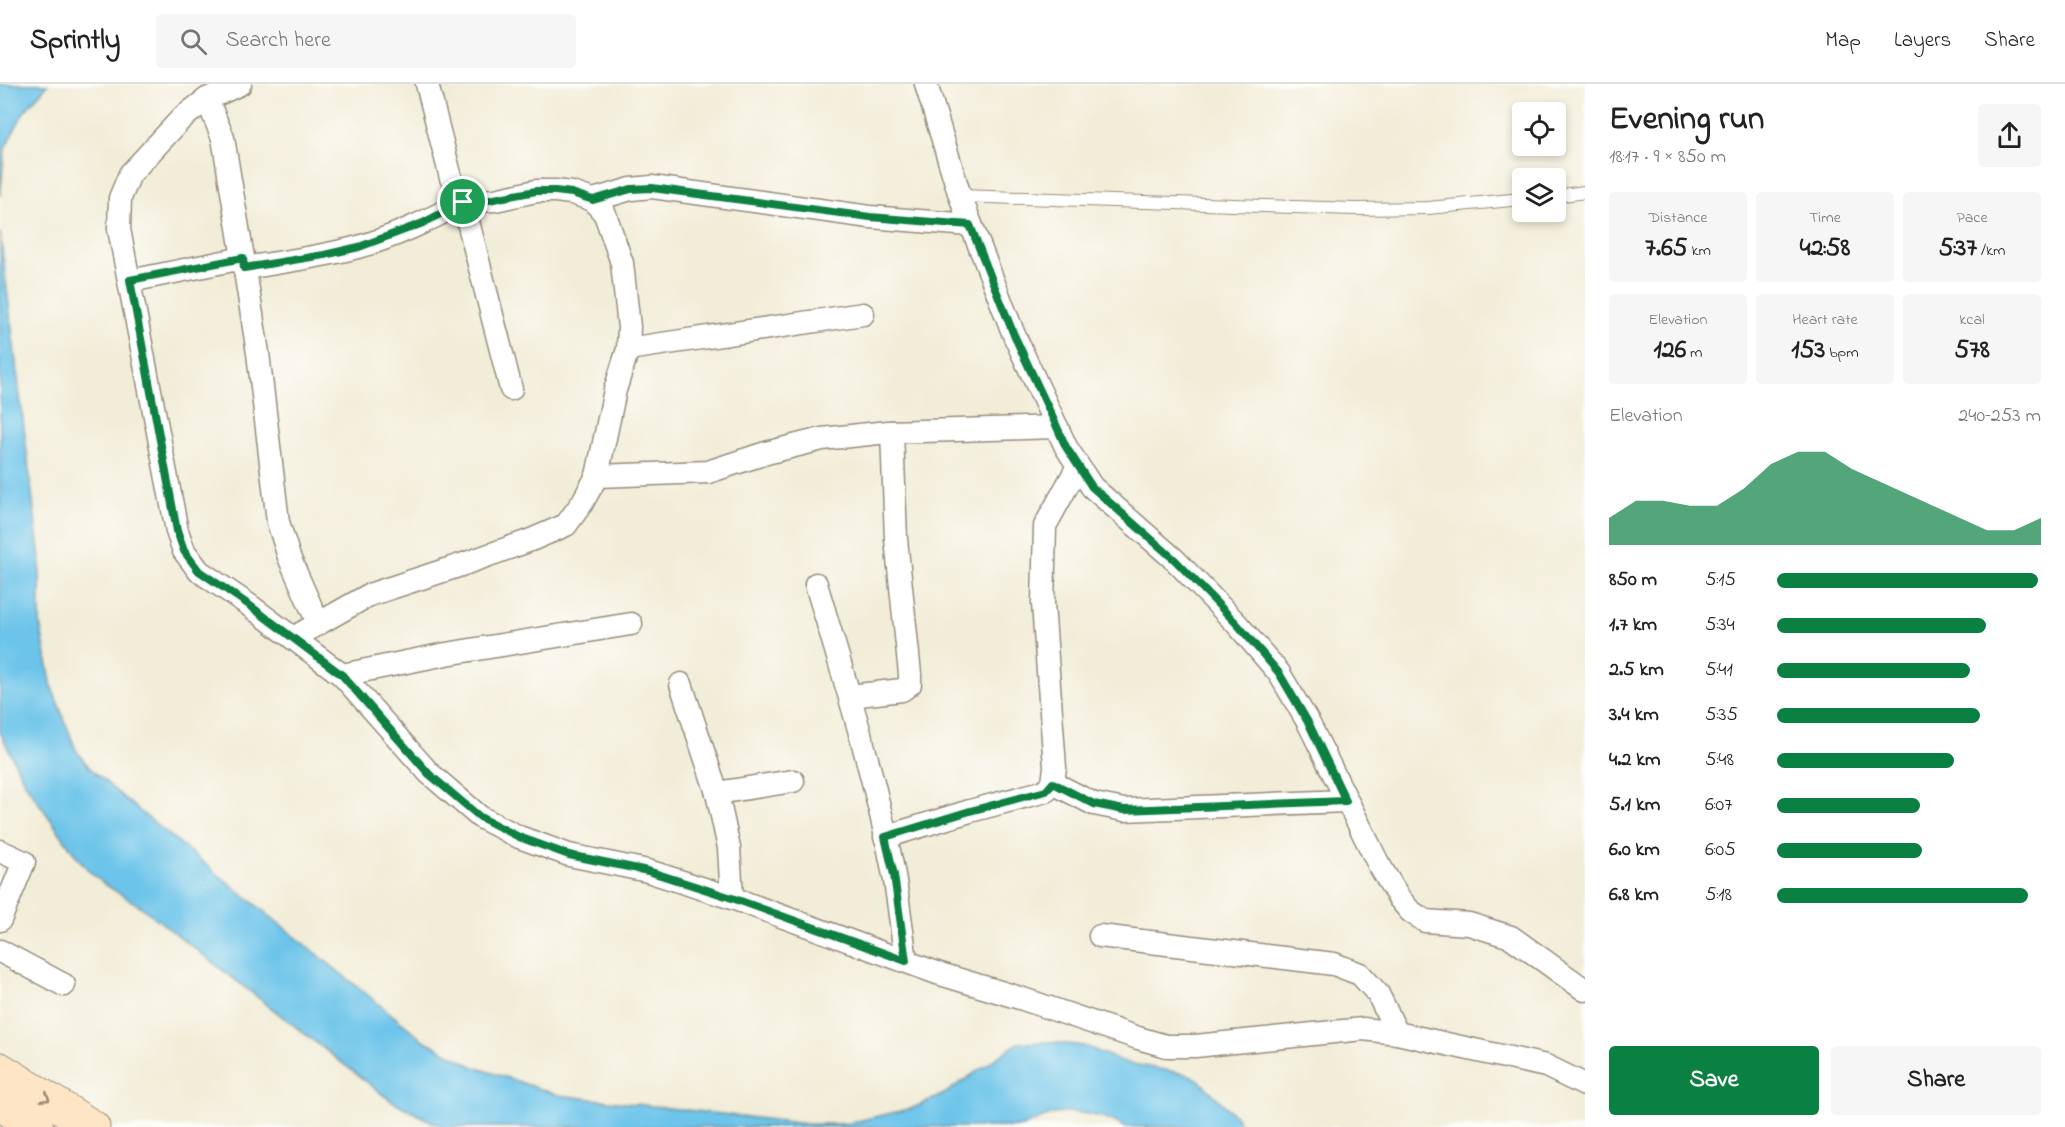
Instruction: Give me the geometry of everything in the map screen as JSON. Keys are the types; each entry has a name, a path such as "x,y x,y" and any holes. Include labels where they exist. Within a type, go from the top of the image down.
{"street":[{"path":"240,84 207,99 182,118 130,174 120,198 119,229 177,531 184,551 199,571 342,675 429,774 480,817 519,837 569,855 648,871 732,898 938,974 1166,1046 1195,1046 1363,1029 1397,1033 1546,1066 1585,1085"},
{"path":"427,84 451,178 463,202 511,389"},
{"path":"926,84 970,225 1014,335 1057,427 1092,487 1175,560 1237,624 1279,673 1309,724 1378,863 1399,898 1410,911 1425,921 1469,924 1511,937 1585,990"},
{"path":"207,99 223,138 244,263 260,364 278,522 289,557 318,623"},
{"path":"593,200 631,189 652,188 870,217 970,225"},
{"path":"130,280 244,263 324,255 359,247 423,223 463,202 478,202 536,191 572,193 593,200 605,214 622,262 628,308 628,349 615,390 597,476 566,525 461,565 369,595 293,638"},
{"path":"628,349 863,314"},
{"path":"597,476 708,472 766,453 822,439 892,432 1057,427"},
{"path":"850,696 902,690 910,684 896,539 892,432"},
{"path":"885,837 1046,791 1053,783 1055,768 1043,604 1045,526 1078,466"},
{"path":"816,584 850,696 885,837 894,875 906,961"},
{"path":"342,675 446,654 632,624"},
{"path":"681,684 717,793 729,848 732,898"},
{"path":"717,793 793,781"},
{"path":"1053,783 1094,804 1124,810 1346,801"},
{"path":"0,851 24,862 0,920"},
{"path":"1100,936 1334,964 1360,974 1378,994 1397,1033"},
{"path":"0,951 64,985"},
{"path":"0,1069 93,1127"},
{"path":"0,1104 37,1127"}],"lane":[{"path":"1566,195 1585,192"},
{"path":"960,196 1354,209 1428,208 1512,200"}],"water":[{"path":"0,84 48,84 24,112 5,148 0,196"},
{"path":"0,232 40,559 40,624 52,688 76,750 89,767 126,800 422,1039 472,1066 558,1095 807,1124 845,1124 913,1108 944,1094 1018,1043 1051,1042 1084,1046 1127,1063 1192,1076 1237,1118 1241,1127 1124,1127 1100,1117 1071,1112 1054,1114 1022,1127 442,1127 390,1100 140,906 104,884 89,871 25,783 0,732"}],"route":[{"path":"652,188 870,217 970,225 1014,335 1066,447 1092,487 1175,560 1237,624 1279,673 1309,724 1346,801 1124,810 1094,804 1053,783 1046,791 885,837 894,875 906,961 732,898 648,871 569,855 519,837 480,817 429,774 342,675 249,605 199,571 184,551 177,531 130,280 243,258 244,268 359,247 423,223 463,202 495,200 536,191 572,193 593,200 631,189 652,188"}]}
